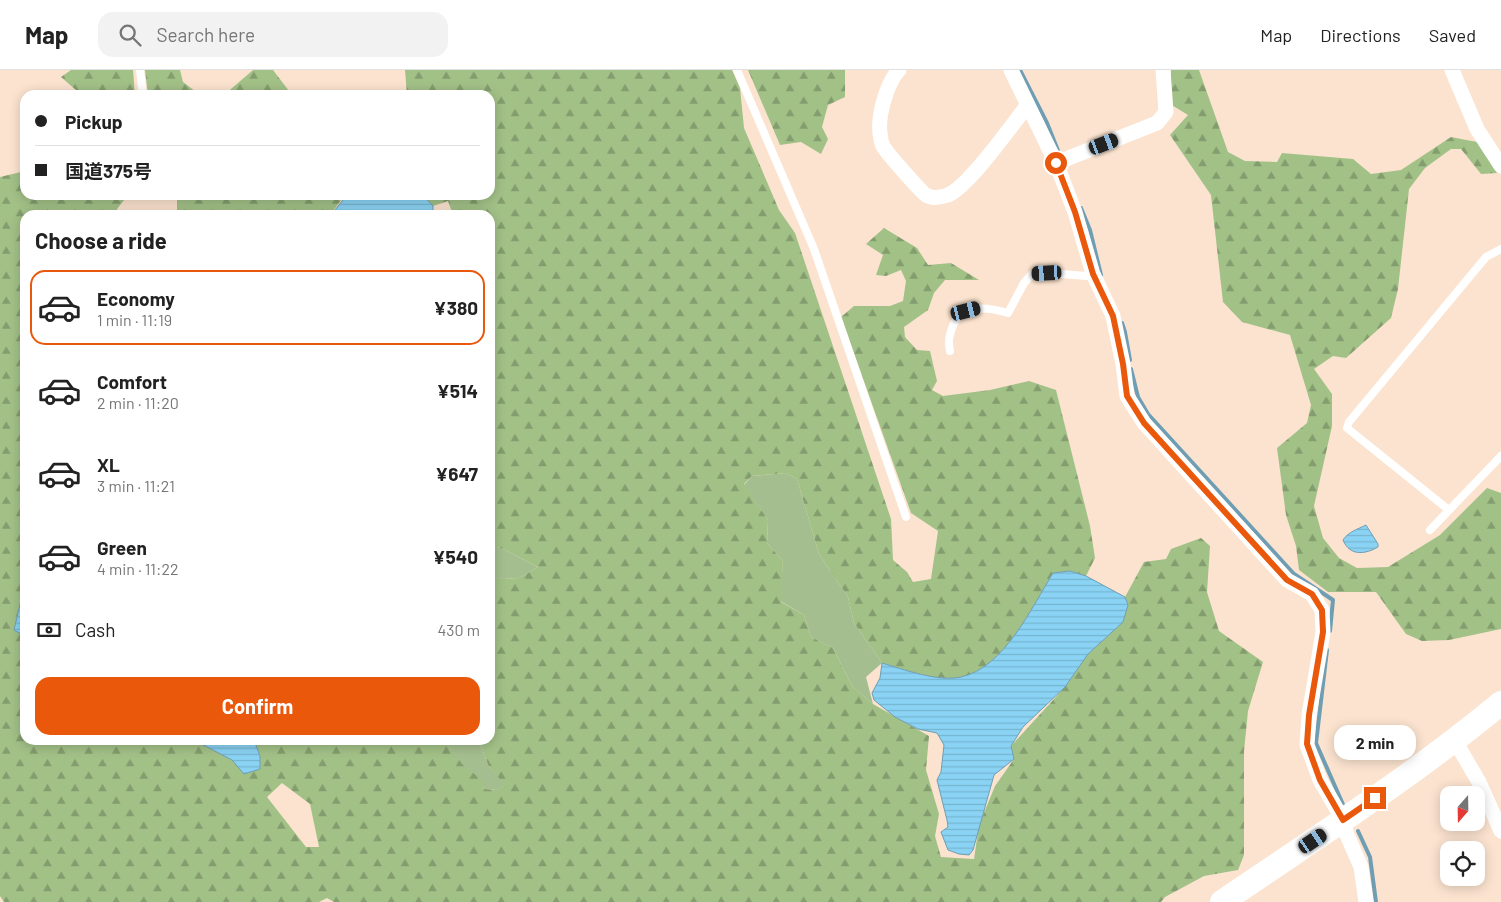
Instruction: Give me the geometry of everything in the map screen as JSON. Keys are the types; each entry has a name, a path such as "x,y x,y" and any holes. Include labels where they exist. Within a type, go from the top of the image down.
{"highway":[{"path":"1222,902 1343,820 1455,740 1501,703"}],"street":[{"path":"898,70 893,76 884,100 880,138 885,150 926,195 940,197 950,194 959,188 1027,106"},
{"path":"1011,70 1027,106 1061,160 1093,274 1113,316 1123,364 1127,396 1144,423 1287,580 1312,594 1322,610 1323,632 1309,715 1307,744 1320,780 1343,820 1347,835 1361,867 1366,902"},
{"path":"1061,160 1157,124 1166,112 1163,70"},
{"path":"1452,70 1477,129 1501,166"},
{"path":"1455,740 1479,782 1501,831"}],"lane":[{"path":"140,70 142,90"},
{"path":"737,70 814,249 906,517"},
{"path":"1450,510 1347,428 1349,422 1486,257 1501,249"},
{"path":"950,351 948,341 953,324 958,316 966,311 980,308 992,308 1008,313 1024,282 1032,274 1047,273 1087,276 1093,274"},
{"path":"1430,530 1501,456"}],"green space":[{"path":"71,70 133,70 135,90 76,90 61,77"},
{"path":"145,70 180,70 183,82 193,90 147,90"},
{"path":"253,70 273,70 288,90 230,90"},
{"path":"405,70 732,70 740,88 744,128 779,210 795,233 891,519 893,560 907,572 913,582 931,579 938,531 911,513 841,317 854,306 890,306 903,301 906,281 901,270 886,276 876,275 883,255 866,244 884,228 917,248 928,265 951,263 979,280 945,280 934,293 928,310 904,327 905,337 917,350 930,351 937,381 932,390 943,396 990,390 1029,381 1056,390 1090,526 1095,558 1086,576 1070,571 1053,573 1026,618 1003,649 991,662 961,677 932,677 882,663 854,623 848,597 819,554 797,479 786,473 752,476 744,484 768,520 767,543 783,561 781,602 804,615 811,637 833,648 852,686 873,704 929,736 926,770 939,814 935,836 941,857 974,859 979,825 995,786 1014,759 1011,746 1065,687 1088,654 1123,622 1128,605 1125,597 1144,562 1166,559 1171,549 1201,538 1210,546 1207,592 1219,631 1263,662 1248,711 1244,751 1244,855 1238,870 1204,876 1165,897 1161,902 334,902 327,898 319,902 4,902 0,896 0,177 20,172 20,200 124,200 117,210 20,210 20,604 14,630 20,633 20,745 204,745 232,760 260,756 256,745 449,745 462,764 482,780 484,789 497,790 504,784 488,765 481,745 495,745 495,579 519,578 538,567 495,547 495,210 451,210 448,201 433,206 428,200 495,200 495,90 407,90","holes":["282,783 310,804 319,847 306,847 267,797"]},
{"path":"748,70 845,70 845,97 828,105 822,127 828,139 821,154 801,142 780,145"},
{"path":"1171,70 1199,70 1228,152 1245,161 1277,162 1282,153 1353,159 1371,174 1401,170 1451,137 1482,143 1497,173 1481,174 1461,149 1451,149 1425,168 1409,189 1398,289 1391,318 1346,358 1333,356 1314,369 1332,394 1332,426 1314,506 1323,538 1339,558 1357,568 1388,567 1440,535 1487,488 1501,493 1501,629 1449,640 1422,641 1406,634 1376,592 1328,592 1299,570 1296,546 1286,515 1277,448 1307,423 1311,405 1290,335 1242,322 1223,302 1211,195 1170,135 1188,115 1170,104"},
{"path":"177,200 341,200 334,210 177,210"},
{"path":"786,473 797,479 819,554 848,597 854,623 882,663 866,677 873,704 852,686 833,648 811,637 804,615 780,601 783,561 767,543 768,520 744,485 752,476"},
{"path":"495,547 538,567 519,578 495,579"},
{"path":"448,745 481,745 488,765 505,784 497,790 484,789 481,780 462,765"}],"water":[{"path":"343,200 428,200 433,206 433,210 335,210"},
{"path":"1366,525 1378,547 1368,551 1354,552 1343,540 1350,533"},
{"path":"1070,571 1086,576 1125,597 1128,605 1123,622 1088,654 1065,687 1023,727 1011,746 1014,759 994,775 973,850 969,855 948,850 941,832 948,827 937,780 941,772 944,745 937,733 918,729 895,717 874,700 872,693 880,678 882,663 942,678 961,677 976,671 991,662 1015,634 1053,573"},
{"path":"20,604 20,633 14,630"},
{"path":"204,745 256,745 260,756 260,769 244,774 232,760"}],"waterway":[{"path":"1020,70 1047,123 1059,153"},
{"path":"1081,208 1090,230 1101,275"},
{"path":"1122,323 1130,360"},
{"path":"1131,369 1138,397 1148,414 1294,574 1333,600 1330,631"},
{"path":"1327,650 1316,743 1345,809"},
{"path":"1358,831 1370,857 1376,902"}],"route":[{"path":"1056,163 1075,212 1093,274 1113,316 1123,364 1127,396 1144,423 1235,523 1287,580 1312,594 1322,610 1323,632 1309,715 1307,744 1320,780 1343,820 1375,798"}]}
